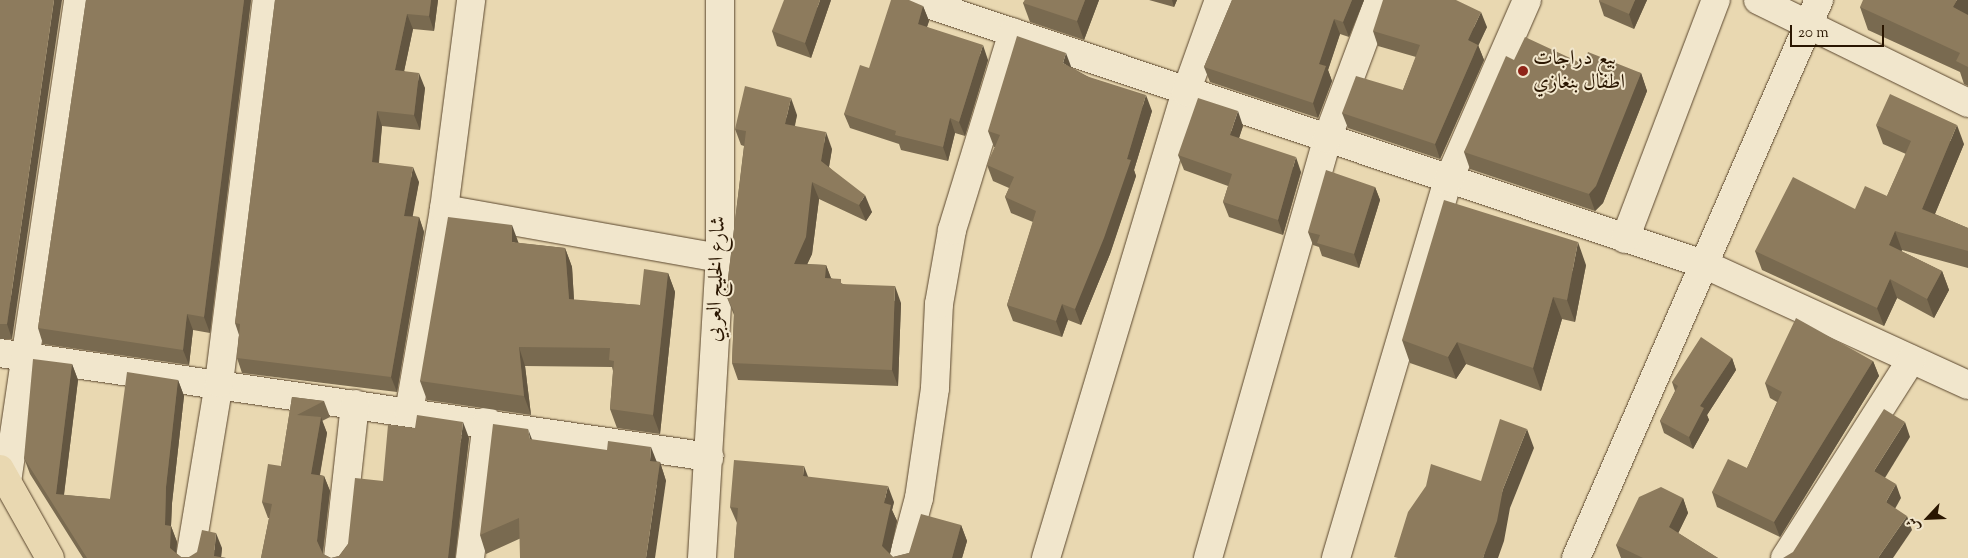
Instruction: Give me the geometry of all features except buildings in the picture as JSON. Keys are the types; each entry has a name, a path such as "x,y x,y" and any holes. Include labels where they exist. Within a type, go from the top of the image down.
{"main road":[{"path":"4,476 50,558"}],"street":[{"path":"4,476 28,359 78,0"},
{"path":"190,558 219,383 267,0"},
{"path":"409,412 444,209 471,0"},
{"name":"شارع الخليج العربي","path":"702,558 720,258 720,0"},
{"path":"916,0 1448,181 1706,265 1968,385"},
{"path":"1046,558 1186,92 1219,0"},
{"path":"1208,558 1327,139 1379,0"},
{"path":"1336,558 1448,181 1527,0"},
{"path":"1625,239 1716,0"},
{"path":"1758,0 1968,103"},
{"path":"1576,558 1706,265 1819,0"},
{"path":"903,558 919,498 935,388 939,304 952,230 1013,32"},
{"path":"444,209 720,258"},
{"path":"0,353 28,359 219,383 409,412 487,421 709,457"},
{"path":"1785,558 1911,360"},
{"path":"338,558 355,404"},
{"path":"470,558 487,421"}],"place":[{"name":"بيع دراجات اطفال بنغازي","path":"1523,71"}]}
